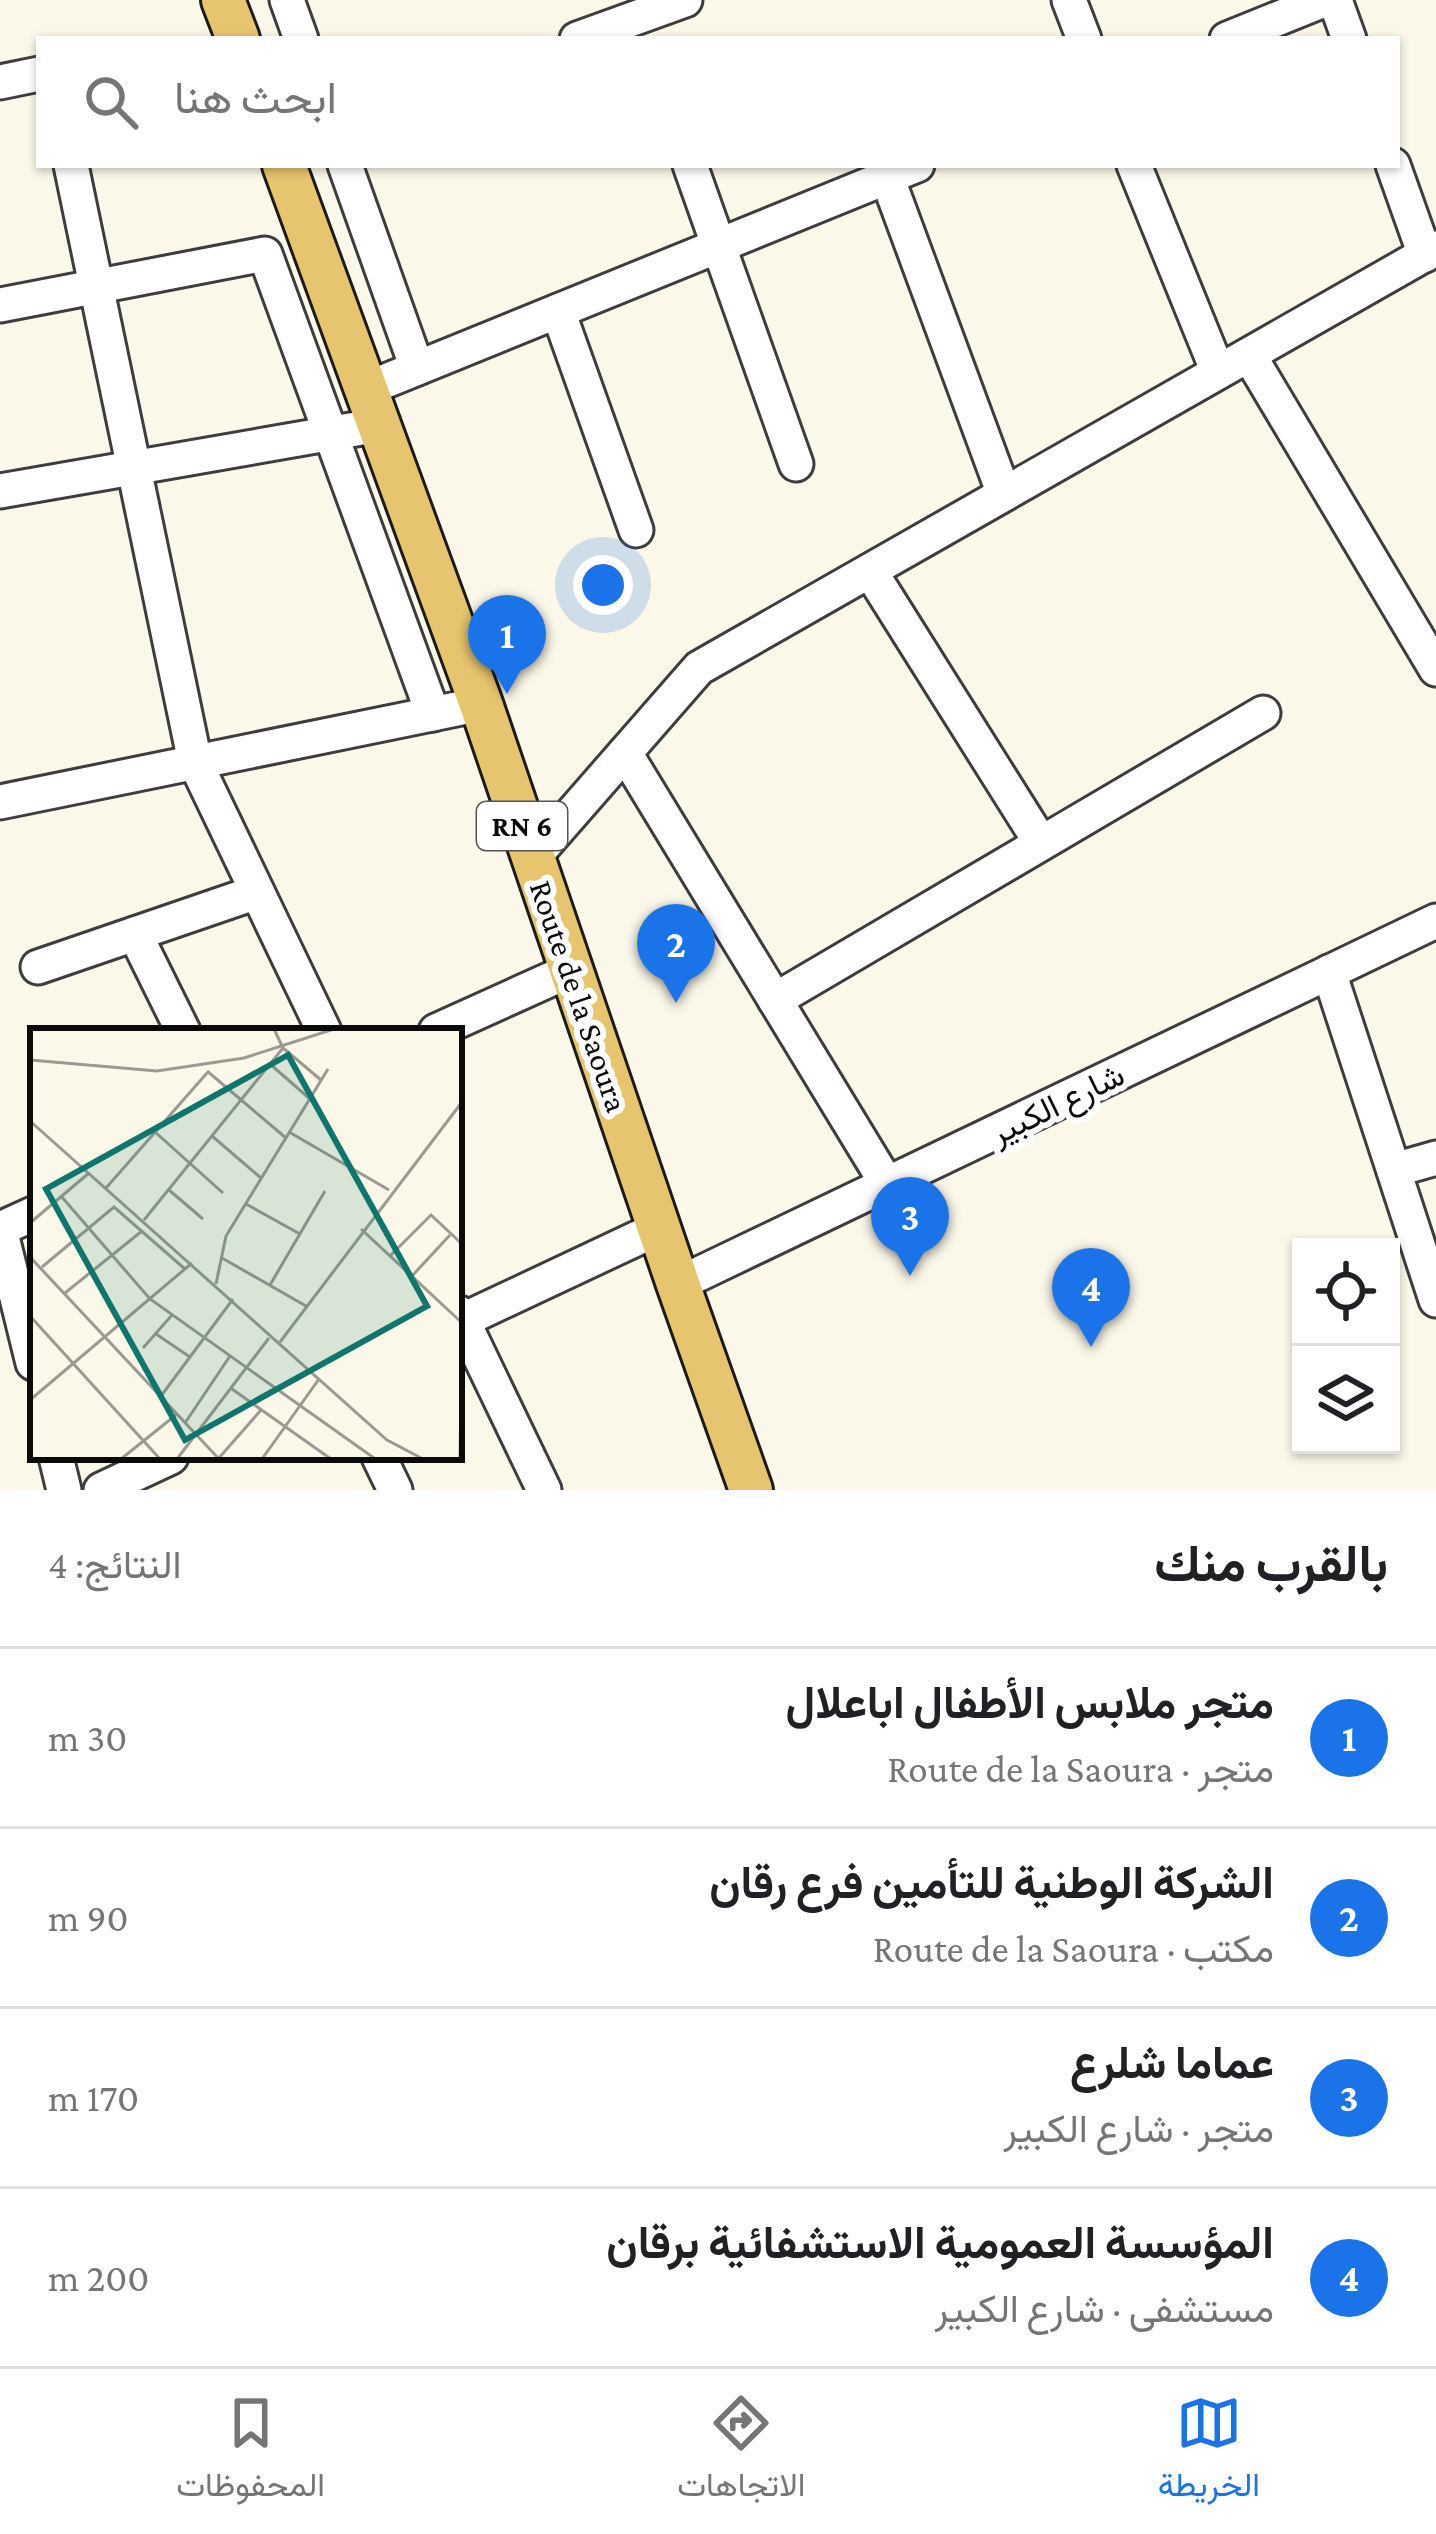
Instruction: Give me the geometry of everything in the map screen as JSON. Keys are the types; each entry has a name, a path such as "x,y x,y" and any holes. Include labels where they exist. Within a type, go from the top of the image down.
{"main road":[{"name":"Route de la Saoura","path":"285,168 481,704 751,1490"}],"street":[{"path":"287,0 300,36"},
{"path":"595,36 642,28 686,0"},
{"path":"1069,0 1083,36"},
{"path":"1234,36 1324,0"},
{"path":"1335,0 1347,36"},
{"path":"0,82 36,75"},
{"path":"72,168 195,762 322,1028"},
{"path":"346,168 417,368"},
{"path":"691,168 796,464"},
{"path":"1135,168 1218,372"},
{"path":"533,858 699,668 1430,251 1394,168"},
{"path":"0,491 331,434 417,368 902,171 1004,494"},
{"path":"0,304 265,254 433,714"},
{"path":"558,311 636,530"},
{"path":"1249,355 1436,669"},
{"path":"870,571 1041,843"},
{"path":"0,802 481,704"},
{"path":"775,1000 1262,713"},
{"path":"625,754 887,1184"},
{"path":"38,967 257,892"},
{"name":"شارع الكبير","path":"678,1284 1436,921"},
{"path":"135,934 182,1028"},
{"path":"443,1028 571,970"},
{"path":"1329,972 1436,1300"},
{"path":"1394,1170 1436,1158"},
{"path":"21,1356 0,1229 30,1215"},
{"path":"462,1318 659,1228"},
{"path":"462,1323 544,1490"},
{"path":"57,1460 64,1490"},
{"path":"101,1490 165,1460"},
{"path":"380,1460 395,1490"}],"place":[{"name":"متجر ملابس الأطفال اباعلال","path":"507,694"},
{"name":"الشركة الوطنية للتأمين فرع رقان","path":"676,1003"},
{"name":"عماما شلرع","path":"910,1276"},
{"name":"المؤسسة العمومية الاستشفائية برقان","path":"1091,1347"}]}
